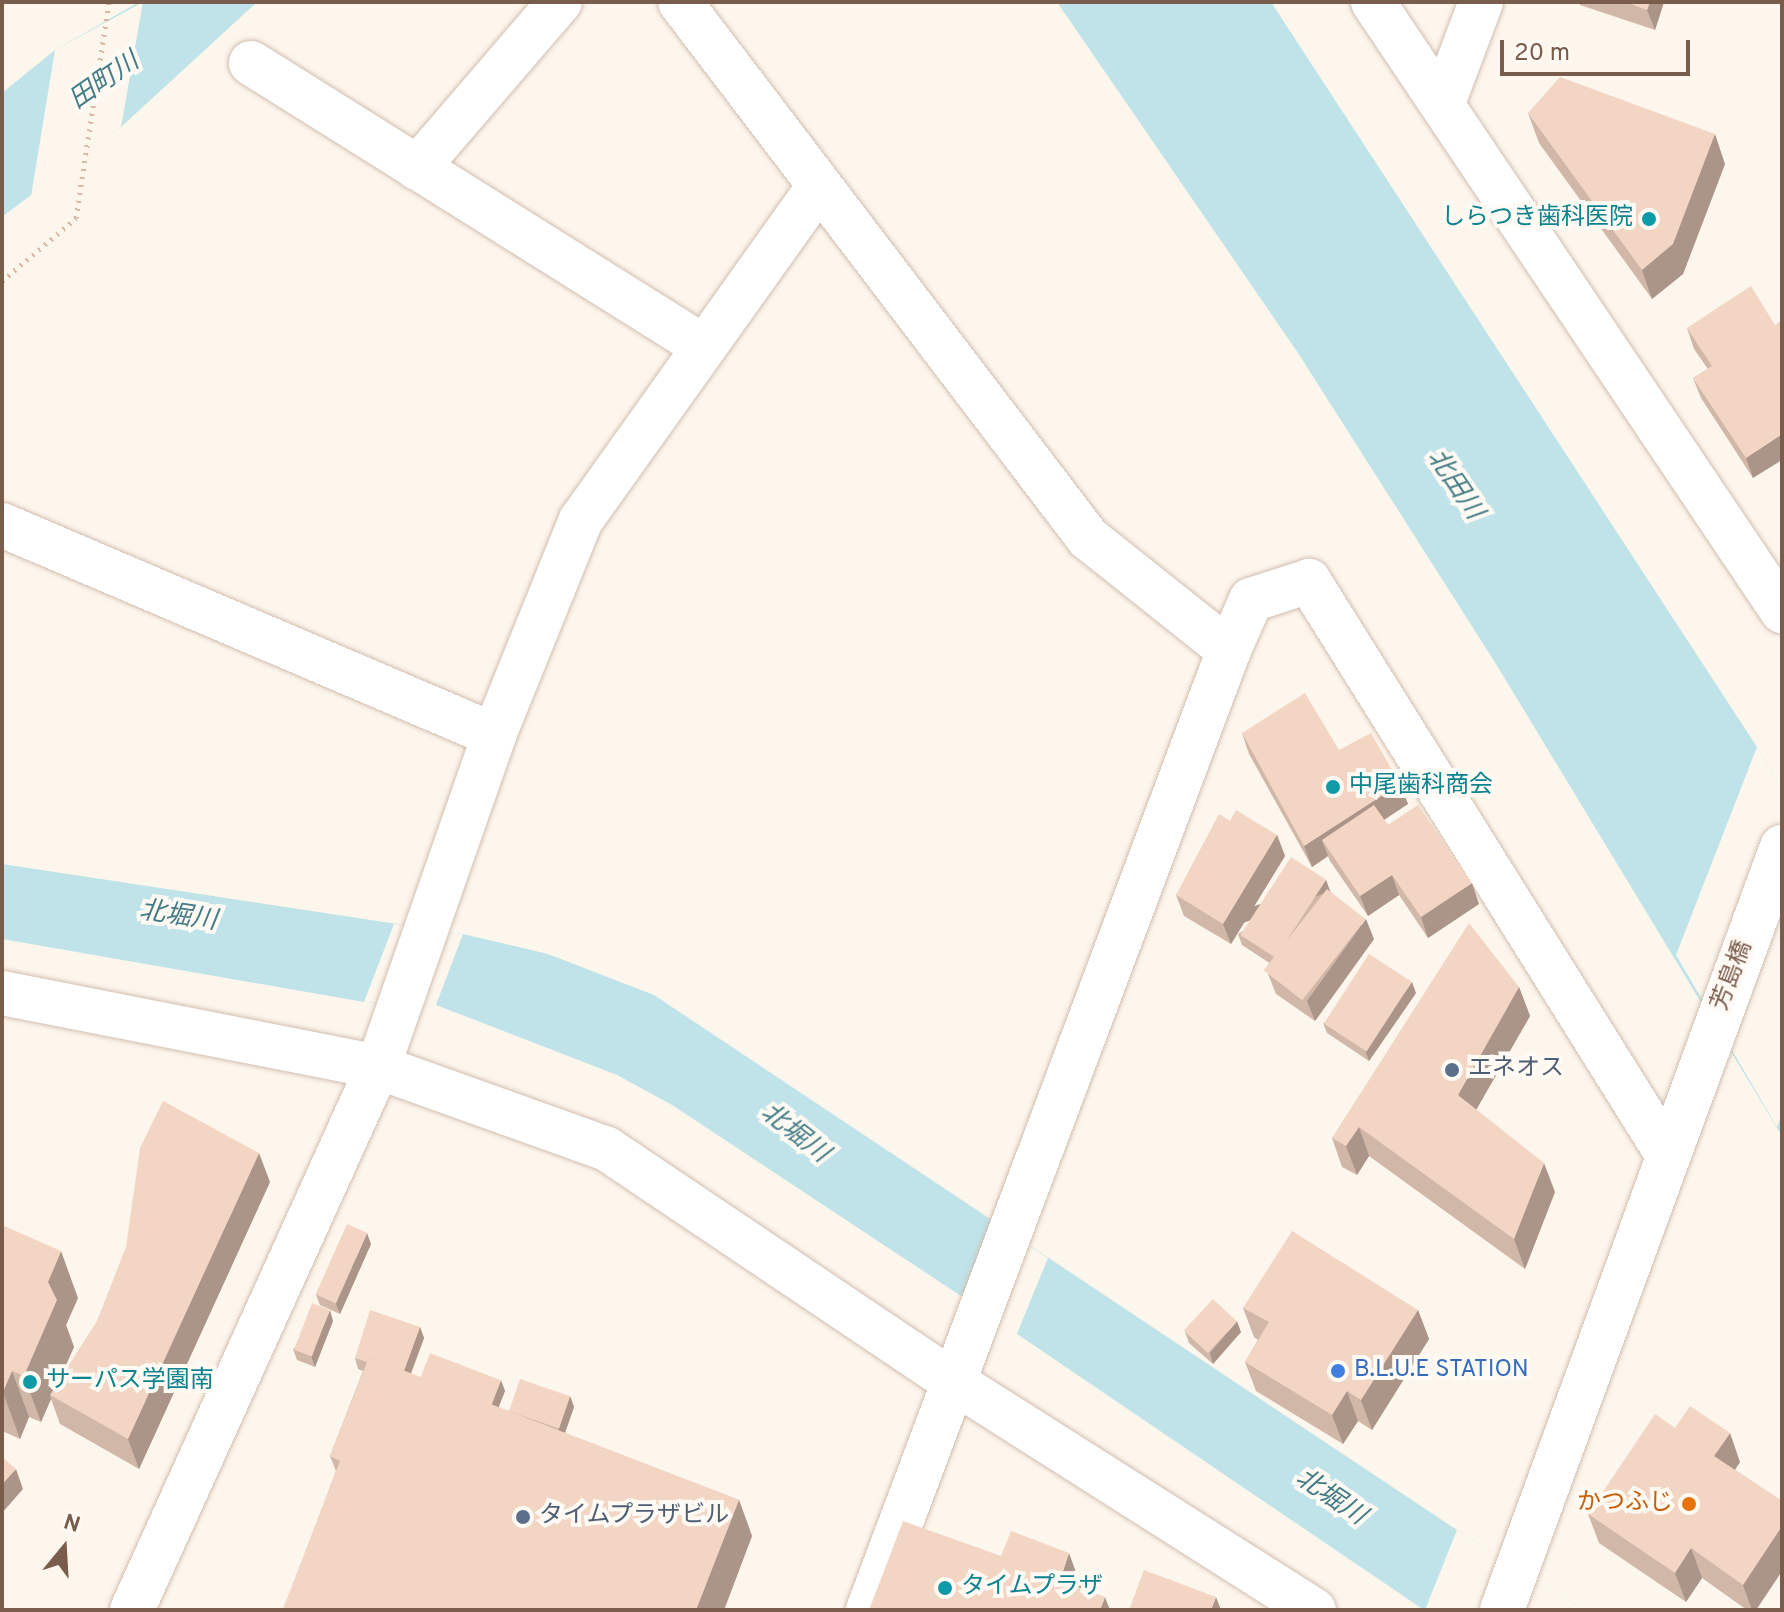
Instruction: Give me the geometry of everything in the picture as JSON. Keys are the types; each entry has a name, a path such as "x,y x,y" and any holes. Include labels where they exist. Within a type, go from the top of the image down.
{"street":[{"path":"417,168 560,2"},
{"path":"680,2 1088,538 1229,650"},
{"path":"1373,2 1782,611"},
{"path":"1443,103 1481,2"},
{"path":"251,63 704,347"},
{"path":"132,1610 378,1067 494,735 581,520 819,186"},
{"path":"2,525 494,735"},
{"path":"868,1610 951,1380 1015,1224 1229,650 1251,600 1309,581 1667,1154"},
{"name":"芳島橋","path":"1502,1610 1782,847"},
{"path":"2,993 378,1067 607,1149 951,1380 1314,1610"}],"path":[{"path":"2,281 76,218 109,2"}],"water":[{"name":"田町川","path":"139,2 257,2 121,127 2,217 2,93 55,50"},
{"name":"北田川","path":"1057,2 1271,2 1757,747 1782,788 1782,1136 1496,664 1298,353"},
{"name":"北堀川","path":"2,864 463,934 548,954 654,995 1457,1530 1585,1610 1424,1610 964,1298 672,1105 617,1075 436,1005 364,1002 2,939"}],"pier":[{"path":"143,2 121,127 31,196 55,50"},
{"path":"1757,747 1782,788 1782,1114 1777,1127 1676,955"},
{"path":"394,924 463,934 436,1005 364,1002"},
{"path":"994,1223 1048,1258 1016,1336 964,1298"},
{"path":"1457,1530 1585,1610 1425,1610"}],"building":[{"path":"1625,2 1650,2 1647,10"},
{"name":"しらつき歯科医院","path":"1560,77 1715,134 1673,244 1642,270 1528,113"},
{"path":"1751,286 1775,325 1782,320 1782,434 1746,458 1693,378 1712,366 1687,328"},
{"name":"中尾歯科商会","path":"1305,693 1339,750 1371,733 1400,784 1304,846 1242,733"},
{"path":"1374,805 1388,825 1418,805 1472,883 1421,917 1392,875 1360,896 1322,840"},
{"path":"1236,810 1277,835 1223,924 1176,895 1219,814 1230,821"},
{"path":"1291,857 1326,880 1276,958 1240,935"},
{"path":"1327,889 1366,919 1302,1000 1264,970"},
{"name":"エネオス","path":"1469,923 1519,987 1458,1095 1544,1163 1514,1239 1359,1127 1346,1146 1332,1138"},
{"path":"1369,954 1412,982 1367,1051 1324,1024"},
{"path":"163,1101 259,1153 128,1439 50,1395 97,1321 126,1247 140,1148"},
{"path":"347,1224 367,1233 336,1303 316,1294"},
{"path":"2,1225 61,1251 48,1282 57,1300 24,1376 12,1371 3,1392"},
{"name":"B.L.U.E STATION","path":"1292,1231 1418,1310 1361,1400 1347,1391 1332,1415 1245,1362 1269,1322 1243,1308"},
{"path":"1213,1299 1237,1322 1208,1353 1184,1330"},
{"path":"312,1303 330,1310 312,1356 294,1350"},
{"path":"370,1310 420,1327 404,1371 369,1357 367,1362 355,1358"},
{"path":"430,1353 501,1380 491,1405 420,1378"},
{"name":"タイムプラザビル","path":"369,1357 739,1500 696,1610 283,1609 340,1461 330,1456"},
{"path":"520,1379 570,1396 559,1428 509,1411"},
{"name":"かつふじ","path":"1690,1406 1730,1433 1714,1456 1782,1501 1782,1526 1743,1585 1691,1548 1675,1573 1588,1514 1655,1414 1675,1428"},
{"path":"2,1457 16,1469 2,1484"},
{"path":"903,1521 1001,1556 1011,1531 1069,1553 1060,1580 1105,1597 1100,1610 869,1610"},
{"path":"1144,1570 1216,1597 1211,1610 1129,1610"}],"place":[{"name":"しらつき歯科医院","path":"1649,219"},
{"name":"中尾歯科商会","path":"1333,787"},
{"name":"エネオス","path":"1452,1070"},
{"name":"B.L.U.E STATION","path":"1338,1371"},
{"name":"サーパス学園南","path":"30,1382"},
{"name":"かつふじ","path":"1689,1504"},
{"name":"タイムプラザビル","path":"523,1517"},
{"name":"タイムプラザ","path":"945,1588"}]}
